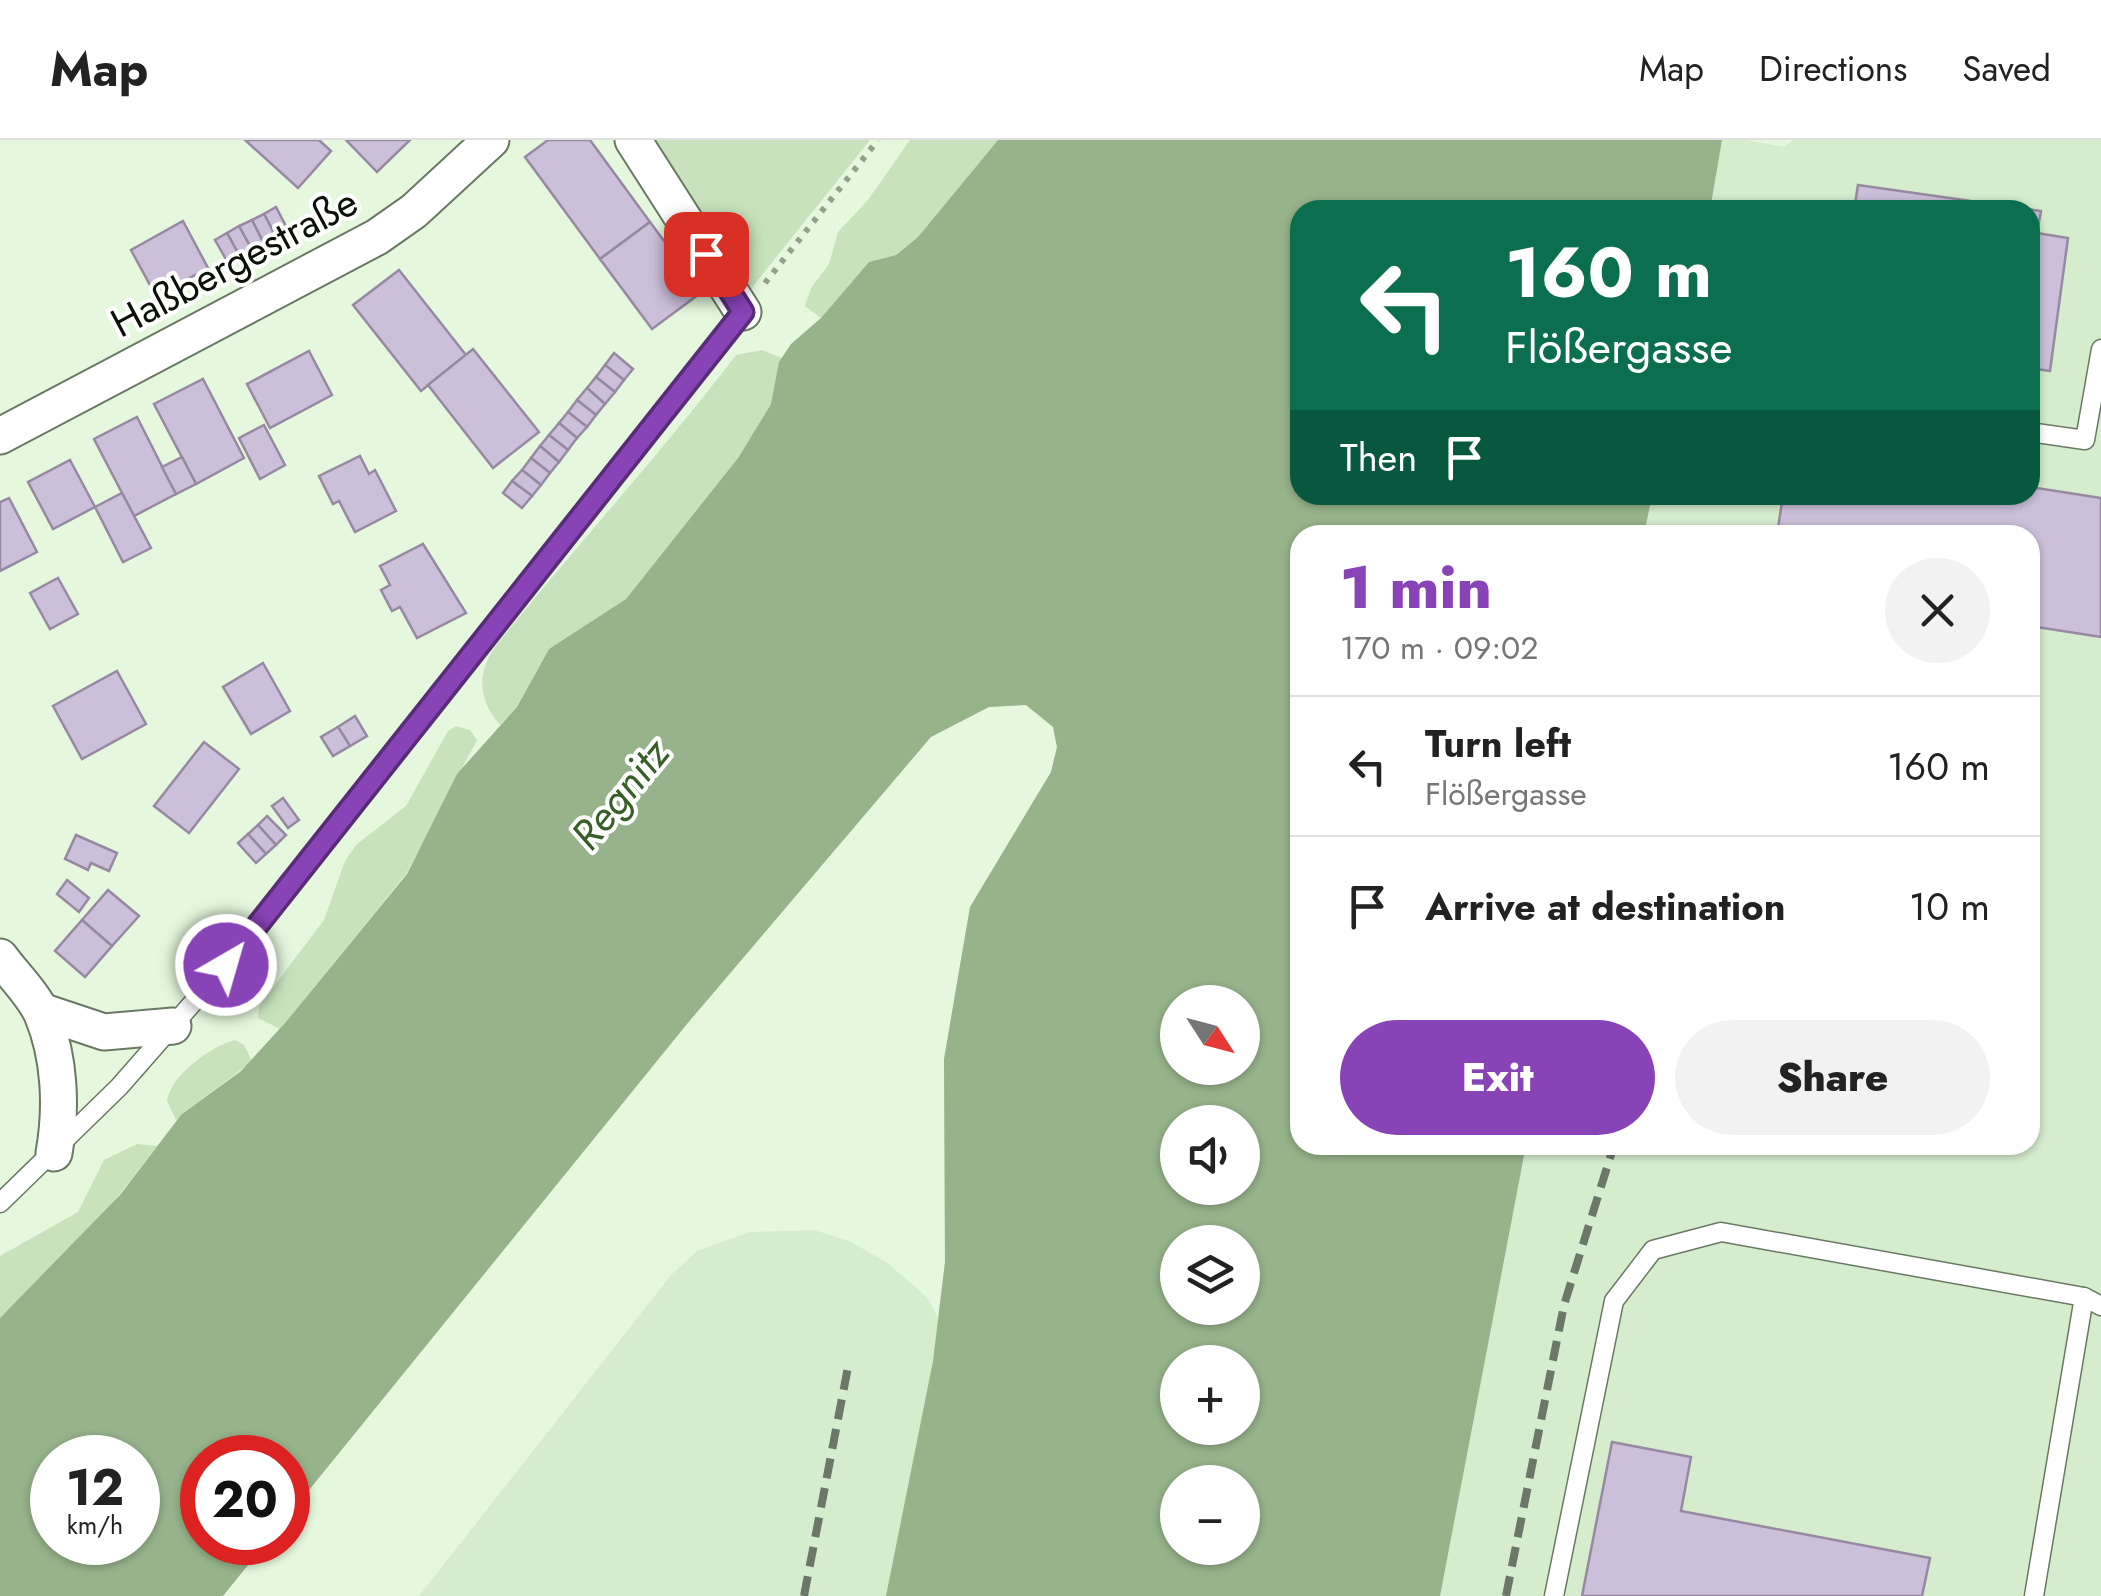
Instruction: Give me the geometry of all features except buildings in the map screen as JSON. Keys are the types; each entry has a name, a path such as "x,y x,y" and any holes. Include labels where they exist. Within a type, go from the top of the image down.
{"street":[{"name":"Haßbergestraße","path":"0,436 377,238 426,201 491,140"},
{"path":"633,140 743,312"},
{"path":"0,957 41,1011 58,1082 60,1119 54,1153"},
{"path":"41,1011 104,1032 173,1026"}],"lane":[{"path":"0,1203 54,1153 173,1026 743,312"},
{"path":"2040,433 2085,440 2101,348"},
{"path":"1554,1596 1614,1301 1653,1250 1721,1232 2092,1301 2034,1596"}],"path":[{"path":"743,312 878,140"}],"shaded area":[{"path":"643,140 870,140 742,300"},
{"path":"910,140 998,140 918,237 896,255 869,262 821,318 805,306 811,288 829,264 838,232 868,200"},
{"path":"1447,140 1747,140 1784,147 1793,140 2101,140 2101,1596 419,1596 671,1275 697,1251 750,1232 814,1230 849,1241 886,1262 927,1297 938,1318 945,1262 944,1059 970,907 1051,772 1057,747 1053,727 1045,716 1026,705 989,707 1290,502 1290,505 2040,505 2040,200 1399,200"},
{"path":"762,350 782,358 771,404 738,458 626,599 549,649 517,707 500,725 482,687 485,667 495,647 736,355"},
{"path":"456,726 470,730 477,740 406,874 280,1029 258,1018 259,1006 324,920 345,861 357,844 406,806 448,731"},
{"path":"235,1040 244,1045 252,1061 176,1120 167,1101 176,1082 204,1055"},
{"path":"137,1144 157,1146 109,1208 0,1318 0,1256 78,1212 104,1160"}],"water":[{"name":"Regnitz","path":"998,140 1722,140 1712,200 1290,200 1290,505 1650,505 1646,525 1290,525 1290,1155 1524,1155 1440,1596 886,1596 933,1361 945,1262 944,1059 970,907 1051,772 1057,747 1053,727 1026,705 989,707 931,737 687,1024 310,1489 310,1435 180,1435 180,1565 248,1565 223,1596 0,1596 0,1318 120,1195 181,1115 241,1071 285,1023 407,874 457,774 517,707 549,649 626,599 738,458 771,404 779,362 791,344 821,318 869,262 896,255 918,237"}],"railway":[{"path":"1506,1596 1564,1305 1611,1155"},
{"path":"804,1596 848,1367"}],"route":[{"path":"226,965 743,312 706,254"}]}
